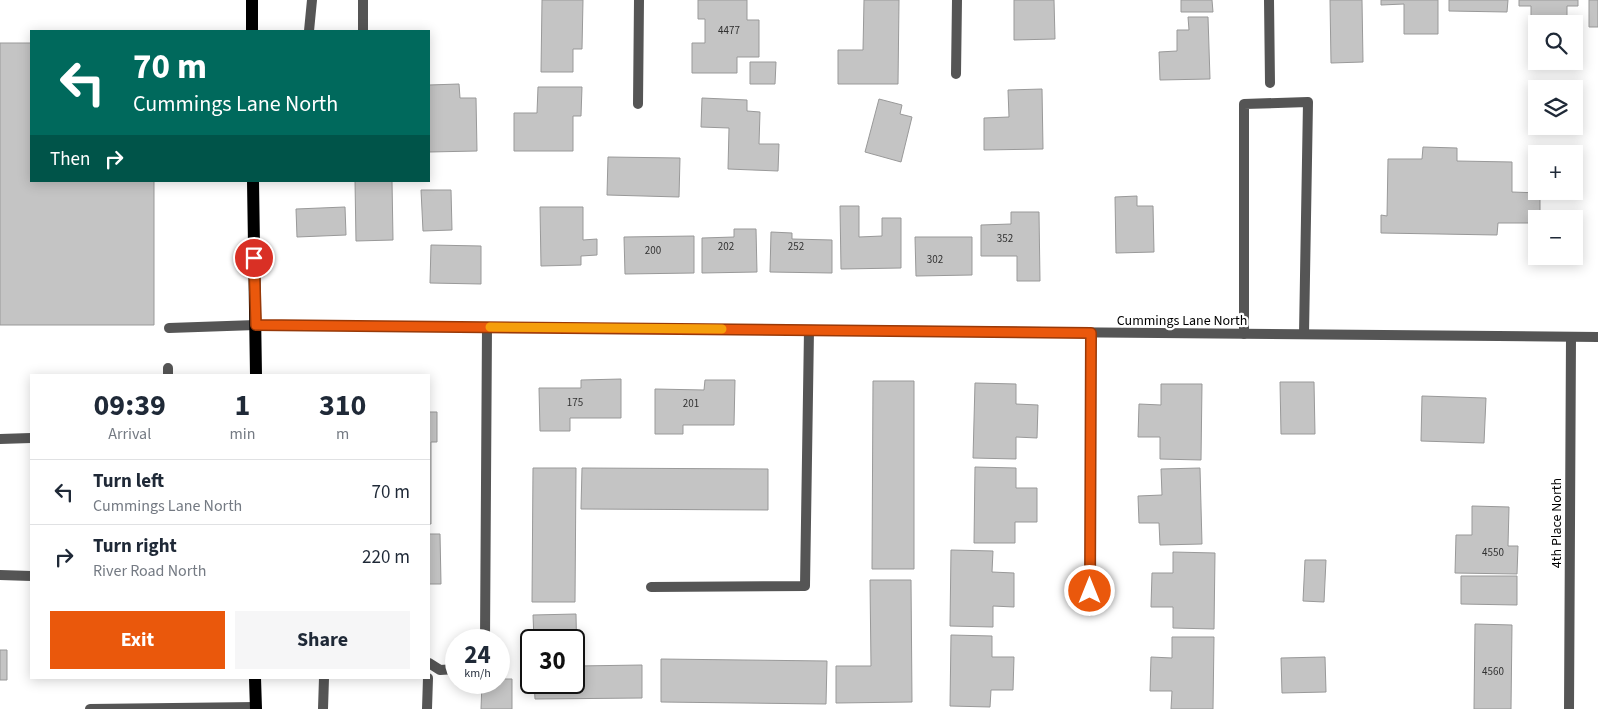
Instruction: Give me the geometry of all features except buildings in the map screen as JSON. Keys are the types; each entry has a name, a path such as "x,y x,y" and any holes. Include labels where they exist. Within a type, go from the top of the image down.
{"main road":[{"path":"252,0 252,30"},
{"path":"253,182 256,374"},
{"path":"255,679 256,708"}],"street":[{"path":"309,30 312,0"},
{"path":"362,0 362,30"},
{"path":"638,104 639,0"},
{"path":"956,74 957,0"},
{"path":"1269,0 1270,83"},
{"path":"1244,334 1244,104 1308,102 1304,334"},
{"name":"Cummings Lane North","path":"169,328 256,325 1598,337"},
{"path":"485,629 487,327"},
{"path":"651,587 806,586 809,330"},
{"path":"1090,611 1091,333"},
{"name":"4th Place North","path":"1569,709 1571,337"},
{"path":"0,438 30,438"},
{"path":"0,575 30,576"},
{"path":"430,664 440,670 445,670"},
{"path":"323,709 324,679"},
{"path":"427,709 428,679"},
{"path":"90,709 256,708"}],"slow traffic":[{"path":"490,327 722,329"}],"route":[{"path":"254,258 256,325 1091,333 1090,591"}]}
